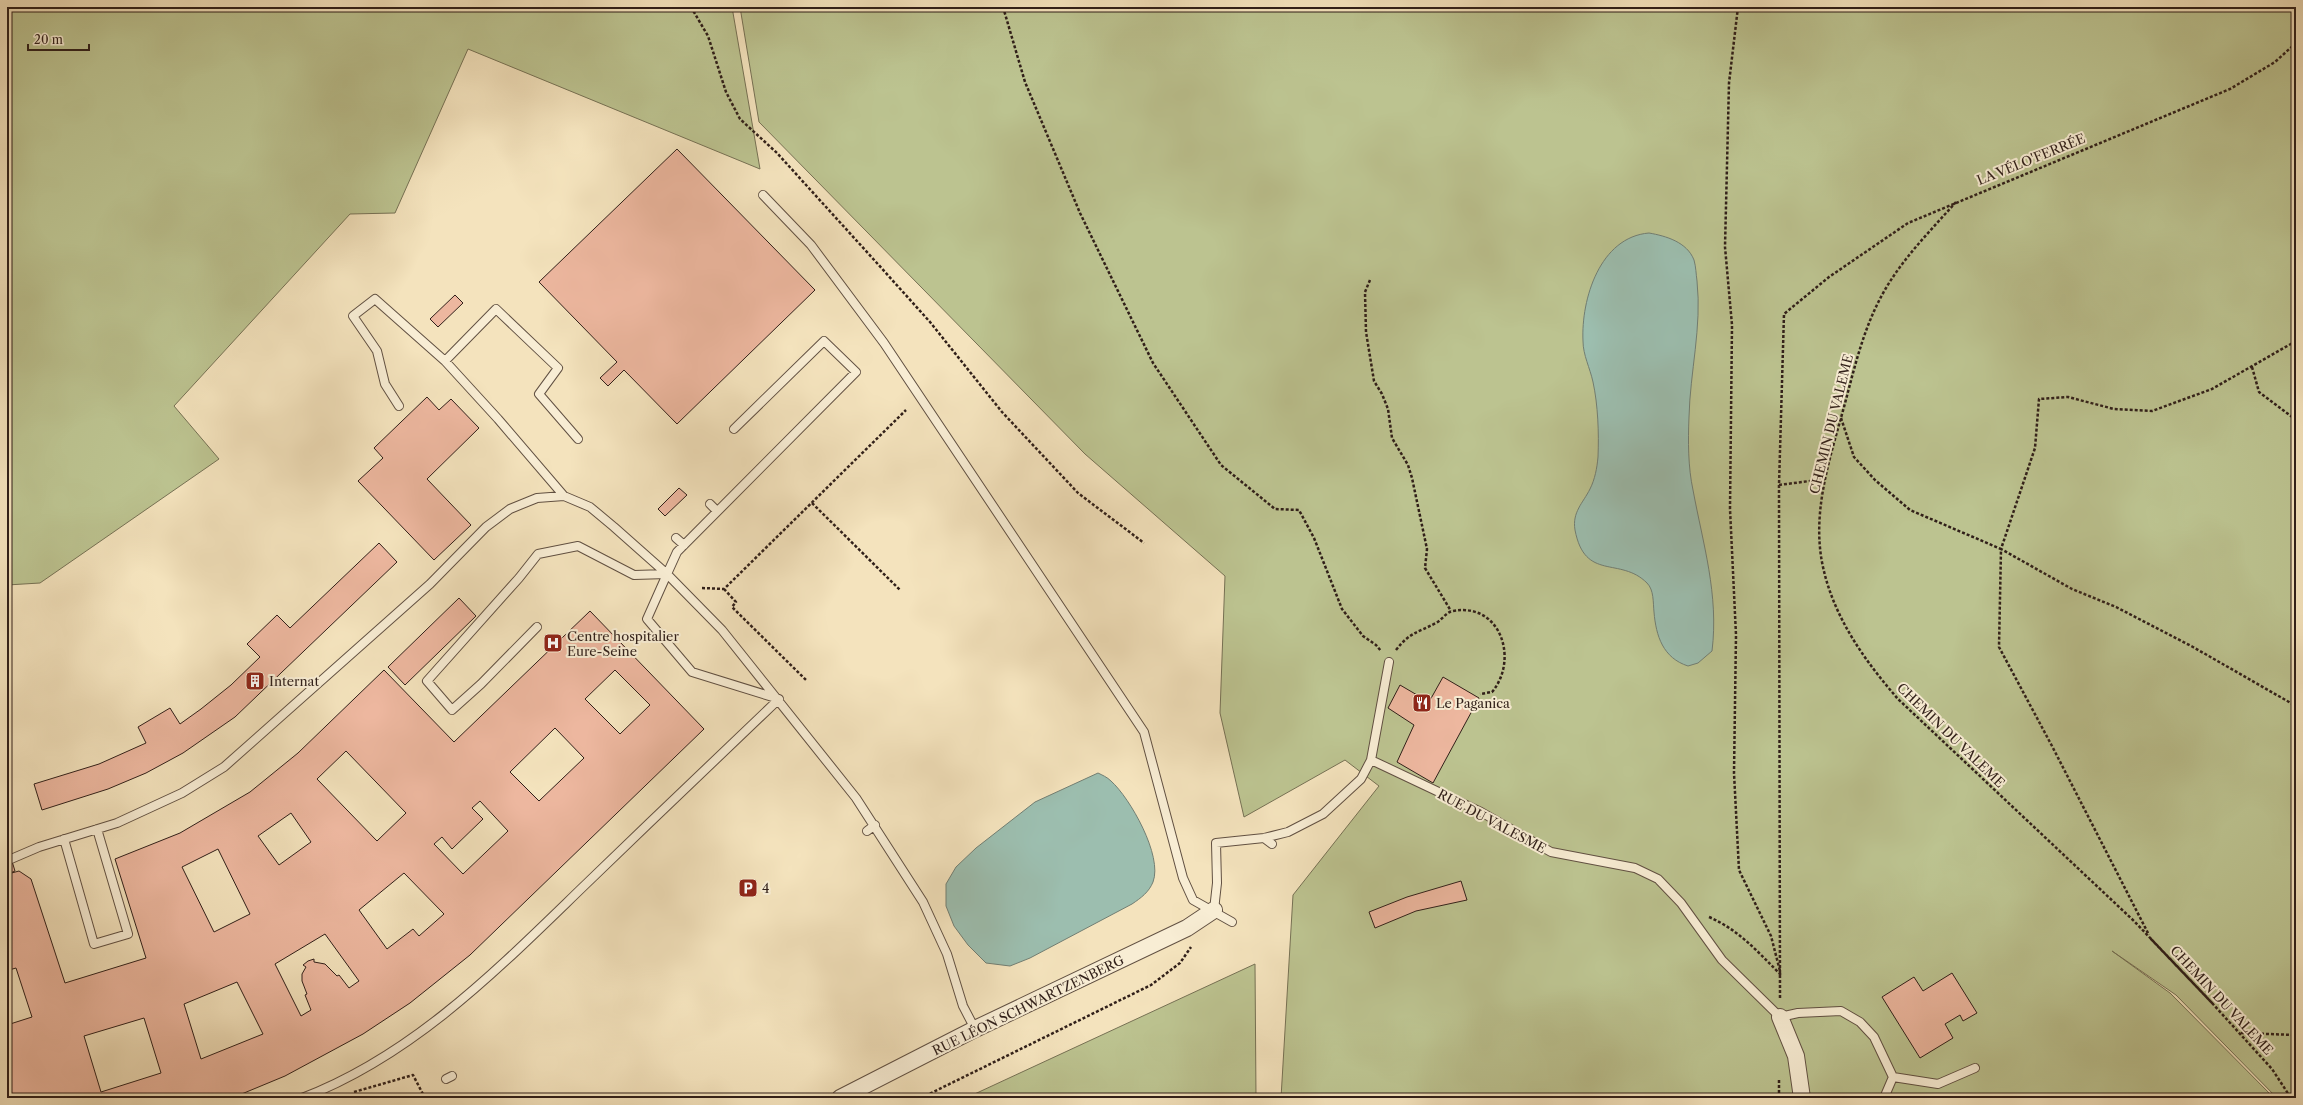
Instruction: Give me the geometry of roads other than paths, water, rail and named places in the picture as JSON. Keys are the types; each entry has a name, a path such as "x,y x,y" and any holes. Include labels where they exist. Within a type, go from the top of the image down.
{"street":[{"name":"RUE LÉON SCHWARTZENBERG","path":"840,1098 974,1029 1187,928 1214,910"},
{"name":"RUE DU VALESME","path":"1780,1017 1796,1056 1802,1098"}],"lane":[{"path":"763,195 811,245 884,343 1144,732 1183,878 1193,900 1214,910 1232,922"},
{"path":"399,406 385,384 377,351 353,316 375,299 445,361 498,419 564,496 590,507 666,574 730,640 779,699 804,734 875,825 923,902 947,954 963,1006 974,1029"},
{"path":"445,361 496,309 558,368 539,394 578,439"},
{"path":"734,429 824,341 856,372 677,552 647,619 692,672 779,699"},
{"path":"11,859 39,847 117,822 182,793 224,767 430,584 486,527 510,509 537,498 564,496"},
{"path":"710,504 717,511"},
{"path":"676,538 684,545"},
{"path":"537,627 481,684 452,710 427,682 519,578 538,554 578,546 634,575 666,574"},
{"path":"1214,910 1217,883 1216,843 1264,838 1288,832 1323,814 1361,779 1371,760 1389,662"},
{"path":"302,1098 340,1081 416,1037 448,1013 565,905 779,699"},
{"name":"RUE DU VALESME","path":"1371,760 1481,812 1551,852 1646,872 1669,889 1681,903 1722,960 1780,1017"},
{"path":"867,831 875,825"},
{"path":"64,839 94,944 128,934 96,829"},
{"path":"1264,838 1272,844"},
{"path":"1780,1017 1798,1013 1841,1012 1860,1022 1874,1037 1893,1077 1884,1098"},
{"path":"1893,1077 1938,1084 1975,1068"}],"place":[{"name":"Centre hospitalier Eure-Seine","path":"553,643"},
{"name":"Internat","path":"255,681"},
{"name":"Le Paganica","path":"1422,703"},
{"name":"4","path":"748,888"}]}
